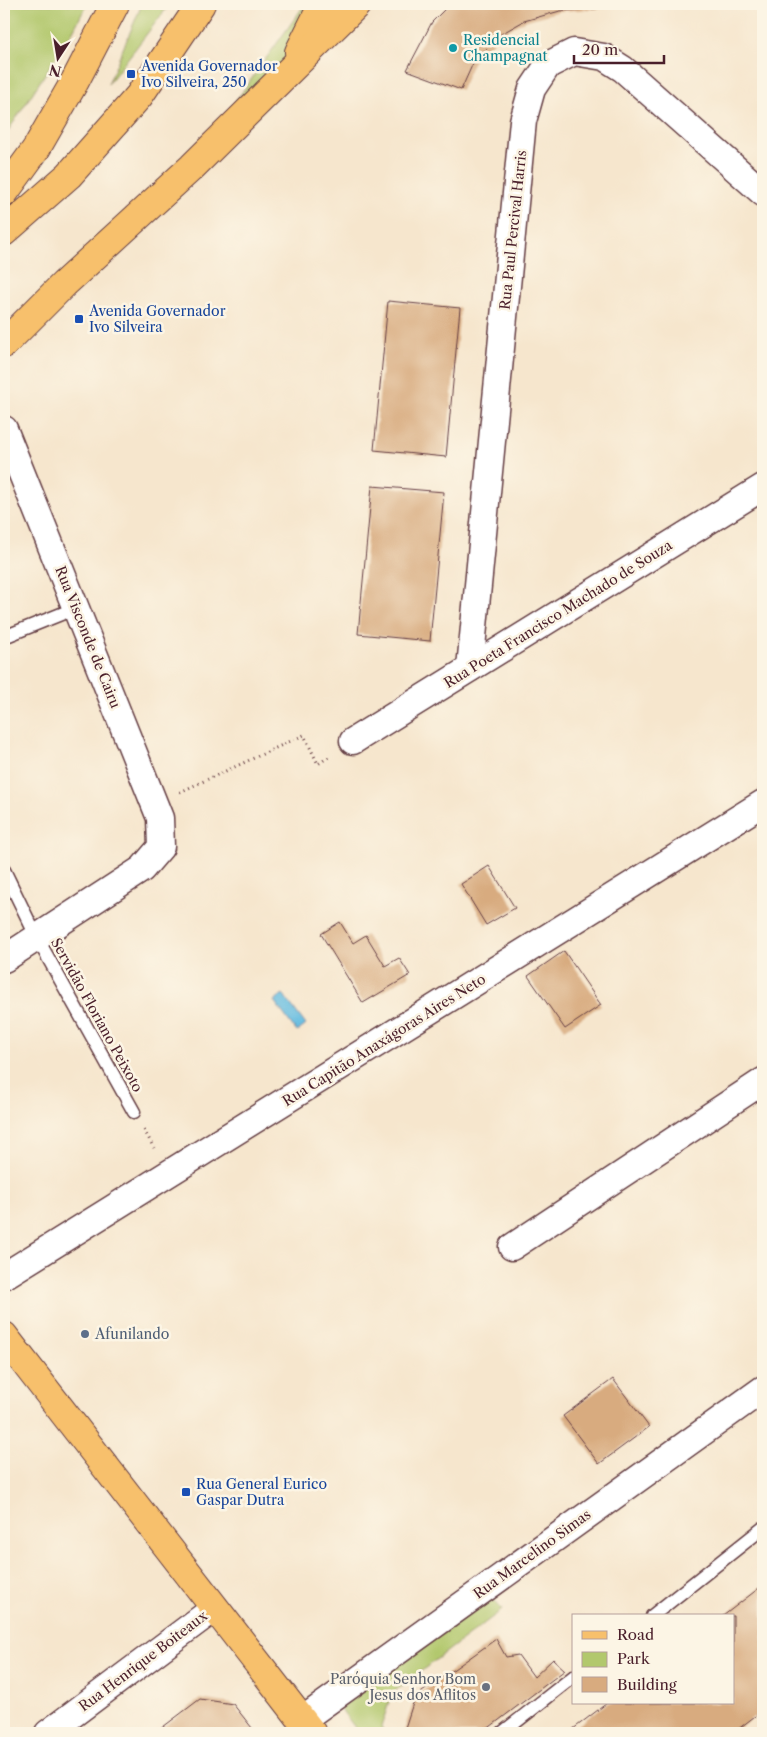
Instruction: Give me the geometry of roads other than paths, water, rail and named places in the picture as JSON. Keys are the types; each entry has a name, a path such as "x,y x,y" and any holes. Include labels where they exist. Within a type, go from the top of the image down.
{"main road":[{"path":"4,193 36,150 115,4"},
{"path":"4,232 69,175 139,96 201,4"},
{"path":"290,71 323,4"},
{"path":"4,344 64,284 192,167 357,4"},
{"path":"11,1349 307,1726"}],"street":[{"name":"Rua Paul Percival Harris","path":"470,668 524,121 532,89 548,65 574,52 604,57 623,69 763,193"},
{"name":"Rua Visconde de Cairu","path":"4,429 160,818 161,848 142,869 37,938"},
{"name":"Rua Poeta Francisco Machado de Souza","path":"352,741 763,487"},
{"name":"Rua Capitão Anaxágoras Aires Neto","path":"4,1276 763,803"},
{"path":"4,959 37,938"},
{"path":"512,1247 763,1081"},
{"name":"Rua Marcelino Simas","path":"307,1726 763,1389"},
{"name":"Rua Henrique Boiteaux","path":"48,1733 215,1608"}],"lane":[{"path":"4,637 76,608"},
{"name":"Servidão Floriano Peixoto","path":"4,870 37,938 134,1112"},
{"path":"655,1614 763,1528"},
{"path":"502,1733 572,1678"}],"water":[{"path":"283,994 306,1025 297,1032 274,1001"}],"place":[{"name":"Residencial Champagnat","path":"453,48"},
{"name":"Avenida Governador Ivo Silveira, 250","path":"131,74"},
{"name":"Avenida Governador Ivo Silveira","path":"79,319"},
{"name":"Afunilando","path":"85,1334"},
{"name":"Rua General Eurico Gaspar Dutra","path":"186,1492"},
{"name":"Paróquia Senhor Bom Jesus dos Aflitos","path":"486,1687"}]}
